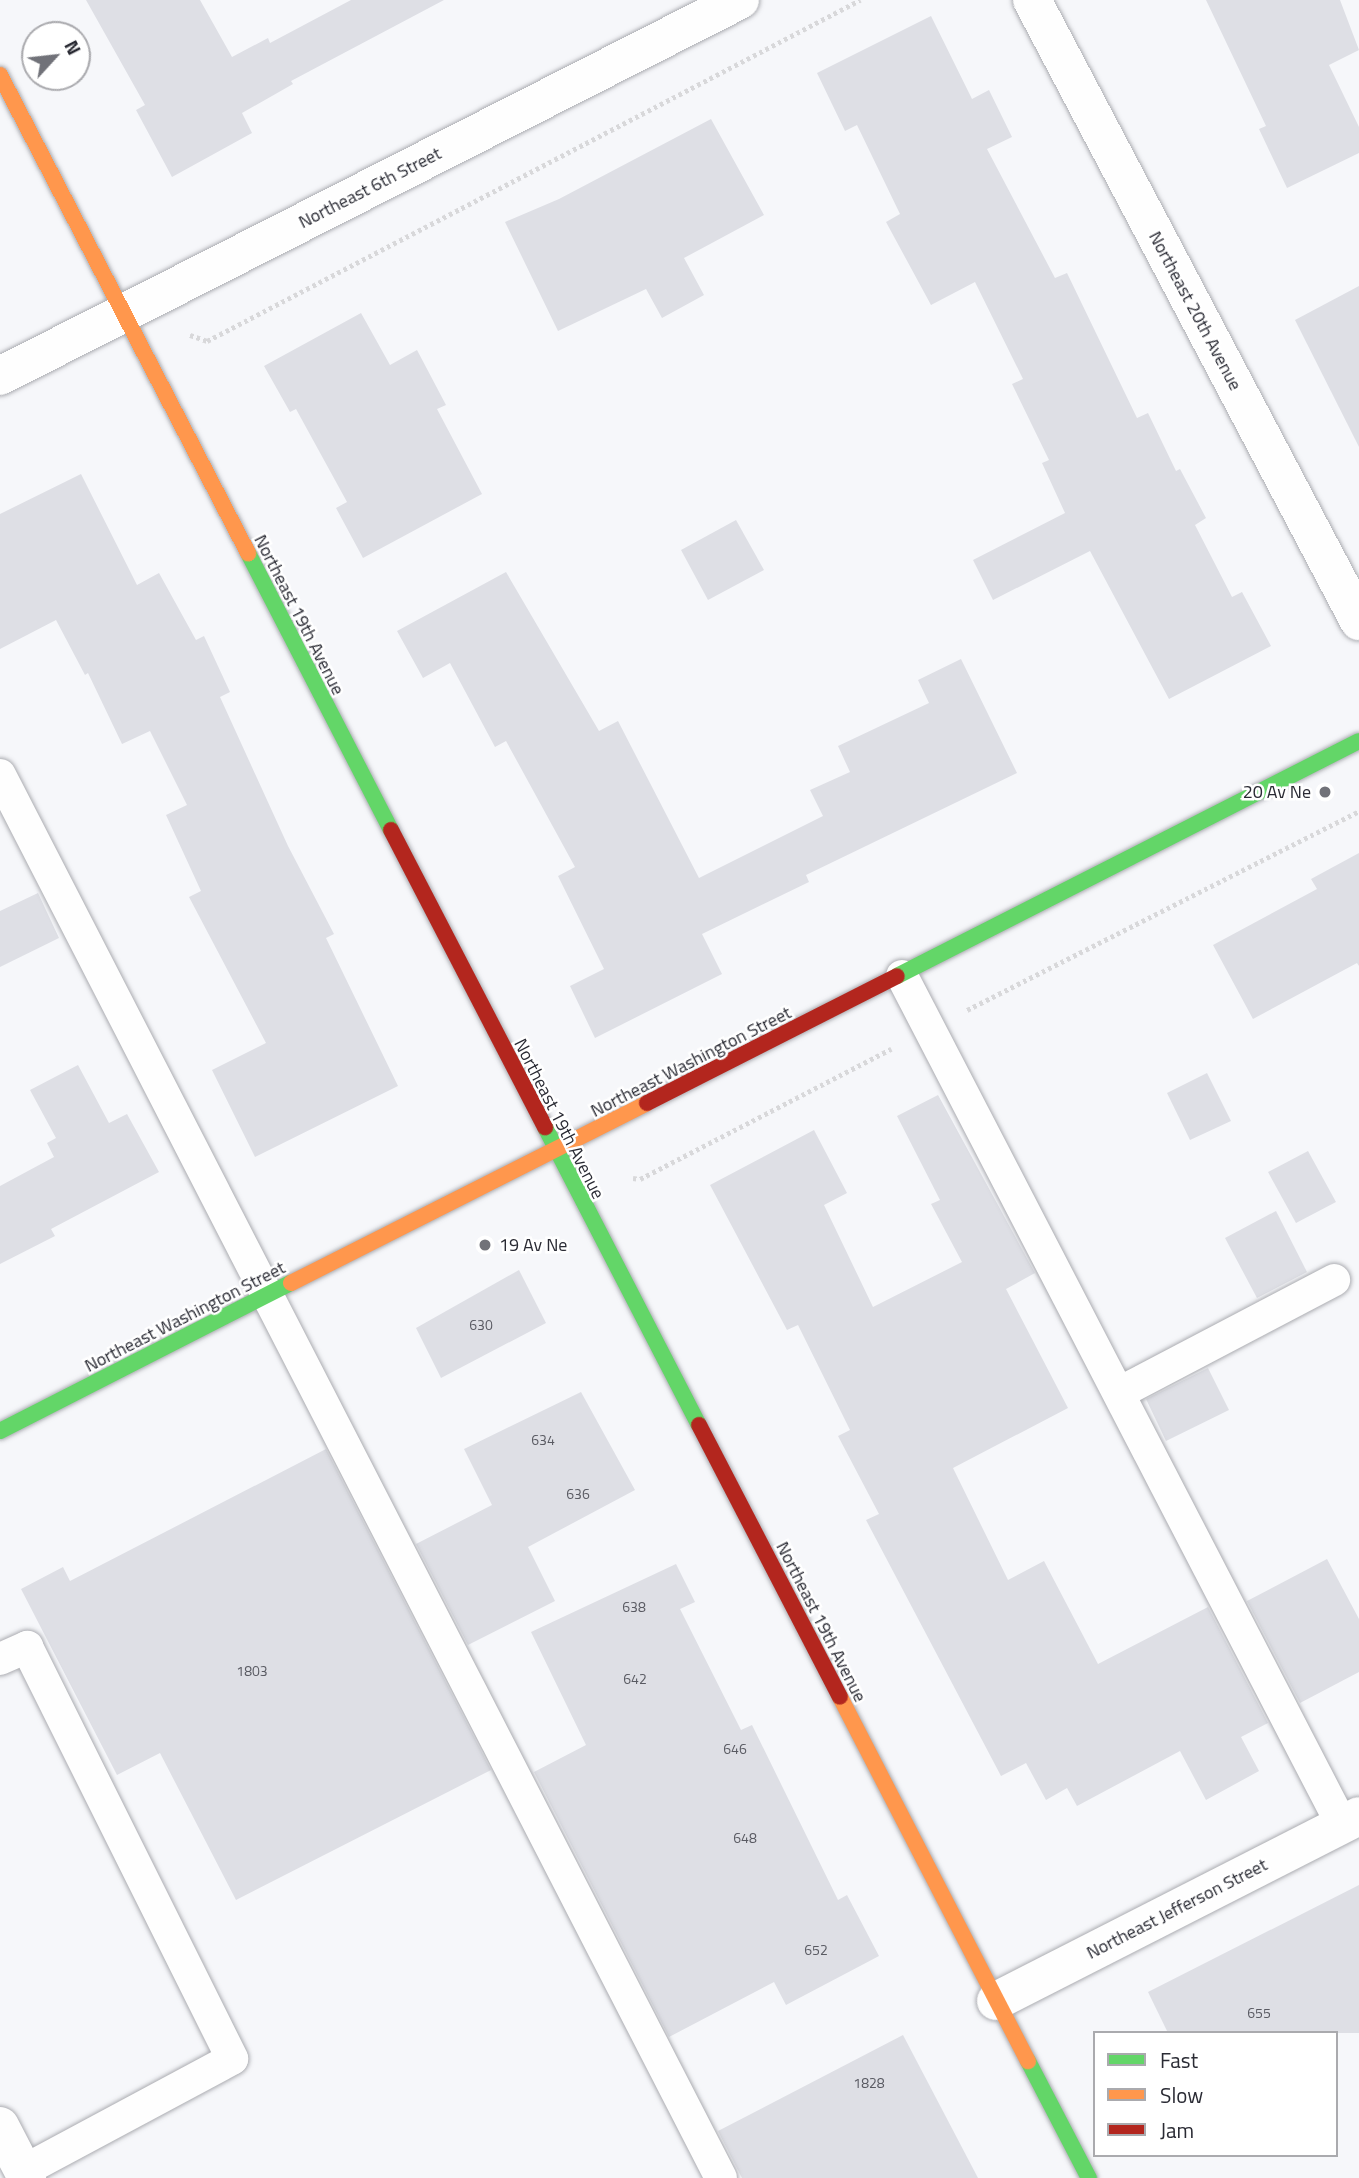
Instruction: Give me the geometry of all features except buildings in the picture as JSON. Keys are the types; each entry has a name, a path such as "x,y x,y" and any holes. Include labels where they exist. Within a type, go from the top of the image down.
{"street":[{"name":"Northeast 6th Street","path":"0,376 740,0"},
{"name":"Northeast 20th Avenue","path":"1032,0 1359,621"},
{"name":"Northeast 19th Avenue","path":"0,75 121,314 1089,2178"},
{"name":"Northeast Washington Street","path":"0,1431 555,1152 1359,741"},
{"name":"Northeast Jefferson Street","path":"996,2001 1350,1821"},
{"path":"0,2126 25,2175"}],"lane":[{"path":"0,775 721,2178"},
{"path":"902,975 1119,1394 1350,1821"},
{"path":"1119,1394 1334,1280"},
{"path":"0,1660 27,1647 232,2059 25,2175"}],"path":[{"path":"190,335 207,341 860,0"},
{"path":"633,1178 640,1179 1359,811"}],"traffic: fast":[{"path":"248,553 391,830"},
{"path":"897,976 1359,741"},
{"path":"545,1127 699,1425"},
{"path":"0,1431 291,1283"},
{"path":"1028,2061 1089,2178"}],"traffic: slow":[{"path":"0,75 248,553"},
{"path":"291,1283 647,1103"},
{"path":"840,1697 1028,2061"}],"traffic: jam":[{"path":"391,830 545,1127"},
{"path":"647,1103 897,976"},
{"path":"699,1425 840,1697"}],"place":[{"name":"20 Av Ne","path":"1325,792"},
{"name":"19 Av Ne","path":"485,1245"}]}
